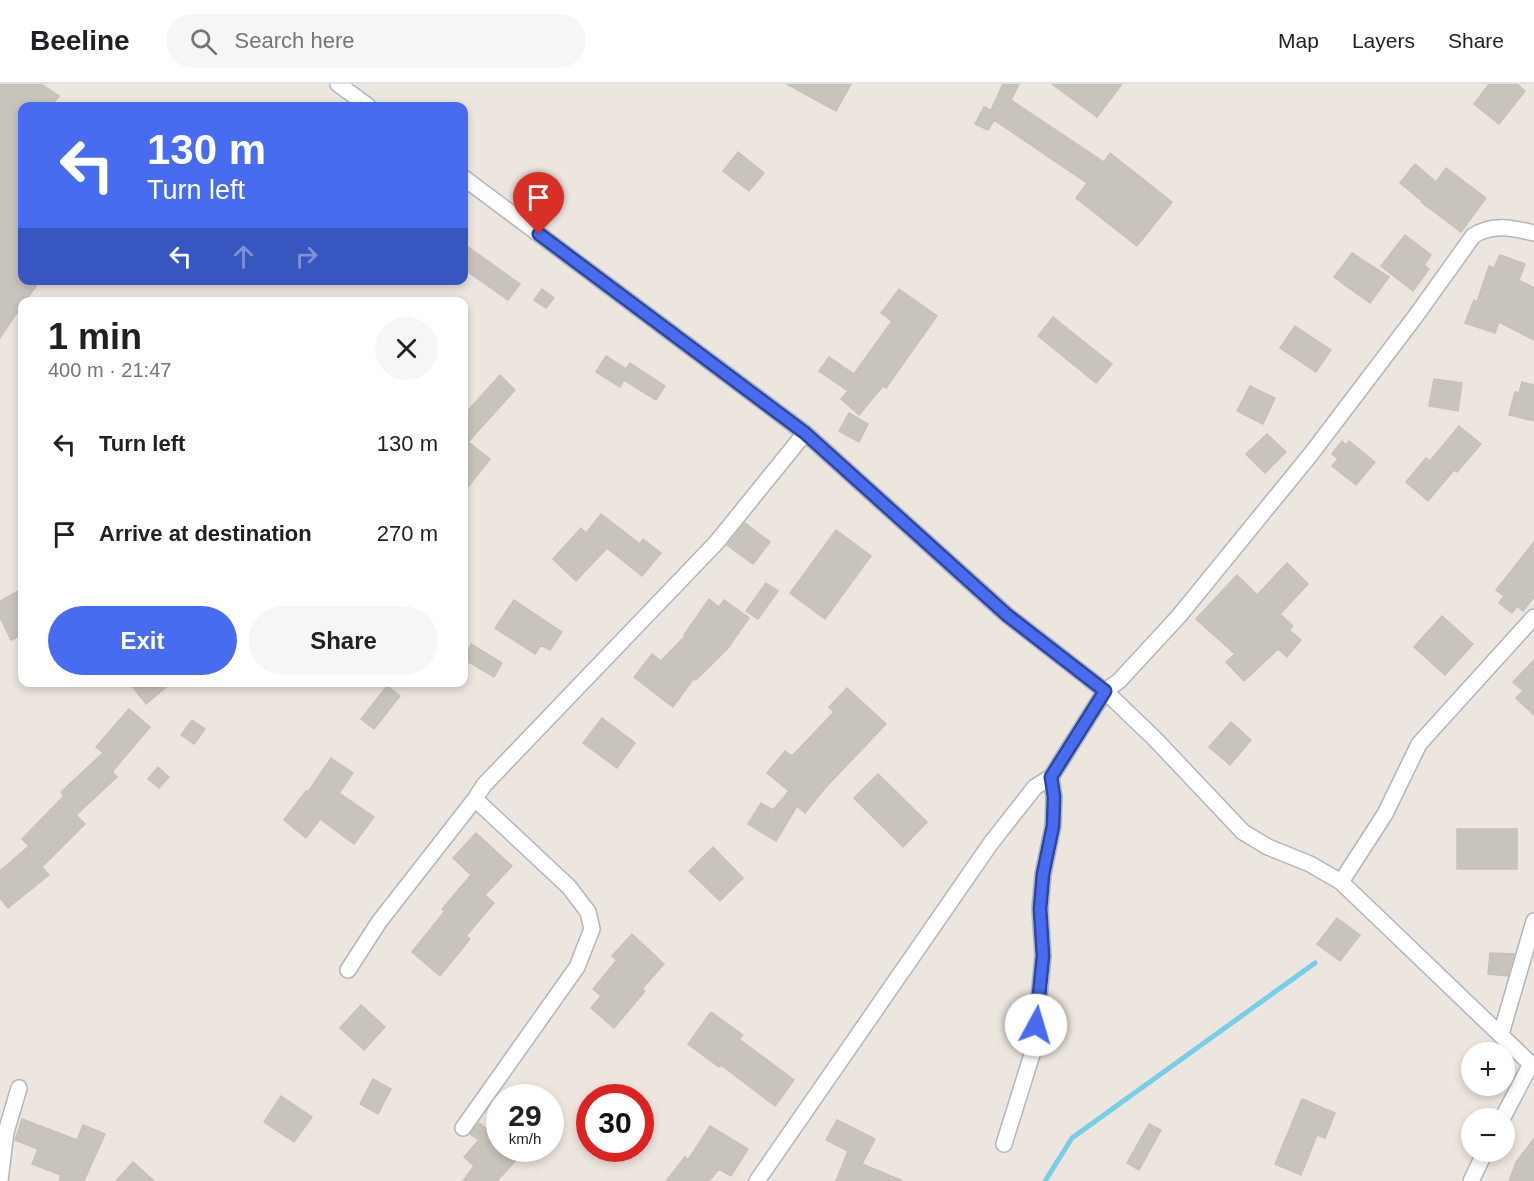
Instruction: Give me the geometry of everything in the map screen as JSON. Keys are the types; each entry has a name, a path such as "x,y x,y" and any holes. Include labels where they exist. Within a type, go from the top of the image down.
{"street":[{"path":"338,84 363,102"},
{"path":"468,181 805,433 1007,615 1105,691 1155,739 1243,832 1268,847 1310,864 1341,882 1359,902 1501,1034 1532,1066 1508,1108"},
{"path":"757,1181 991,843 1035,788 1051,777 1105,691 1119,681 1179,616 1311,454 1473,236 1482,230 1495,227 1534,233"},
{"path":"348,970 379,922 484,785 716,543 805,433"},
{"path":"1341,882 1384,814 1419,744 1534,617"},
{"path":"1004,1144 1034,1048 1043,956 1040,909 1043,874 1053,826 1054,797 1051,777"},
{"path":"463,1128 577,967 592,929 588,912 569,887 475,799"},
{"path":"1501,1034 1534,921"},
{"path":"0,1180 6,1132 19,1088"},
{"path":"1471,1181 1480,1162"}],"building":[{"path":"0,84 41,84 59,96 54,102 18,102 18,285 37,285 28,297 18,297 18,311 0,338"},
{"path":"787,84 851,84 836,111"},
{"path":"1003,84 1019,84 1011,100 1104,162 1110,153 1172,202 1137,246 1076,198 1087,183 994,120 988,130 975,124 984,107 991,110"},
{"path":"1052,84 1122,84 1097,117"},
{"path":"1489,84 1517,84 1525,91 1499,124 1474,104"},
{"path":"738,152 764,173 749,191 723,171"},
{"path":"1415,164 1436,182 1446,168 1486,198 1461,232 1400,183"},
{"path":"1405,235 1431,255 1424,265 1429,269 1413,291 1381,266"},
{"path":"468,247 520,284 508,300 468,272"},
{"path":"1352,253 1389,277 1370,303 1334,277"},
{"path":"1500,255 1525,264 1519,280 1534,288 1534,340 1499,322 1495,333 1465,323 1474,300 1477,302 1489,266 1494,268"},
{"path":"542,289 554,298 546,308 534,300"},
{"path":"899,289 937,316 886,388 883,386 859,415 841,399 848,391 819,371 829,357 854,374 892,321 881,313"},
{"path":"1053,317 1112,364 1096,383 1038,336"},
{"path":"1295,326 1331,350 1316,372 1280,348"},
{"path":"606,356 626,369 630,363 665,386 656,400 624,380 620,387 596,372"},
{"path":"500,375 515,390 468,442 468,411"},
{"path":"1434,379 1462,383 1458,411 1429,406"},
{"path":"1522,382 1534,385 1534,421 1509,415 1515,392 1519,393"},
{"path":"1250,386 1275,398 1263,424 1237,411"},
{"path":"849,413 868,424 859,442 839,431"},
{"path":"1459,426 1481,444 1457,472 1454,470 1428,501 1406,482 1426,458 1430,461"},
{"path":"1267,434 1286,452 1265,473 1246,454"},
{"path":"1342,441 1346,445 1349,441 1375,462 1356,485 1332,466 1338,459 1332,454"},
{"path":"468,442 490,459 468,487"},
{"path":"601,514 640,544 643,539 661,553 642,576 607,548 576,581 553,559 581,528 586,533"},
{"path":"745,523 770,542 753,564 727,545"},
{"path":"836,530 871,556 825,619 790,593"},
{"path":"1534,542 1534,597 1523,611 1517,606 1512,613 1499,603 1504,596 1496,590"},
{"path":"1287,563 1308,584 1280,614 1293,626 1289,630 1301,640 1287,657 1278,649 1244,681 1226,662 1235,654 1196,619 1237,575 1257,595"},
{"path":"766,583 778,591 758,619 746,611"},
{"path":"18,591 18,637 11,640 0,617 0,601"},
{"path":"709,599 719,607 724,600 749,618 728,648 696,680 694,678 673,707 634,677 652,654 661,661 685,636"},
{"path":"514,600 562,632 550,650 541,645 535,654 495,628"},
{"path":"1442,616 1473,644 1445,675 1414,647"},
{"path":"471,644 502,663 494,677 468,661 468,650"},
{"path":"1534,660 1534,715 1516,698 1523,691 1513,682"},
{"path":"133,687 166,687 146,704"},
{"path":"386,687 400,696 374,729 361,719"},
{"path":"847,688 886,724 825,788 805,813 797,806 776,841 748,824 761,803 773,810 789,791 767,773 785,751 792,756 834,712 829,707"},
{"path":"129,709 150,727 112,772 117,777 76,815 85,824 42,867 49,875 8,908 0,898 0,871 29,846 22,839 64,796 61,792 103,753 96,747"},
{"path":"602,718 635,743 617,768 583,743"},
{"path":"192,720 205,729 194,744 181,735"},
{"path":"1231,722 1251,740 1230,765 1209,747"},
{"path":"331,758 353,773 339,793 374,817 354,844 320,819 306,838 284,820 306,791 308,792"},
{"path":"158,767 169,777 159,788 148,779"},
{"path":"878,774 927,822 903,847 854,798"},
{"path":"1457,829 1517,829 1517,869 1457,869"},
{"path":"476,833 512,866 485,895 494,903 466,936 470,939 440,976 412,952 445,911 442,909 471,875 453,858"},
{"path":"713,847 743,878 720,901 689,871"},
{"path":"1337,918 1360,935 1340,961 1317,944"},
{"path":"632,934 664,964 642,989 645,991 614,1028 591,1008 601,996 593,989 617,960 612,956"},
{"path":"1490,953 1514,954 1508,976 1488,974"},
{"path":"361,1005 385,1027 364,1050 340,1028"},
{"path":"711,1012 743,1035 739,1039 794,1080 775,1106 721,1065 719,1067 688,1044"},
{"path":"373,1079 391,1089 378,1114 360,1104"},
{"path":"281,1096 312,1117 294,1142 264,1122"},
{"path":"1302,1099 1335,1113 1325,1138 1317,1135 1301,1175 1275,1164"},
{"path":"22,1119 77,1140 83,1125 105,1134 84,1181 59,1181 61,1175 32,1164 38,1149 15,1140"},
{"path":"837,1120 875,1139 862,1164 903,1181 836,1181 848,1151 826,1140"},
{"path":"479,1123 486,1128 486,1162 514,1162 497,1181 463,1181 474,1166 464,1157 479,1140 470,1134"},
{"path":"1149,1124 1161,1130 1139,1170 1127,1163"},
{"path":"710,1126 748,1149 731,1176 719,1169 709,1181 666,1181 685,1157 688,1160"},
{"path":"1534,1139 1534,1181 1509,1181 1516,1162"},
{"path":"133,1162 154,1181 116,1181"}],"waterway":[{"path":"1045,1181 1072,1138 1315,963"}],"route":[{"path":"539,234 805,433 1007,615 1105,691 1051,777 1054,797 1053,826 1043,874 1040,909 1043,956 1036,1025"}]}
